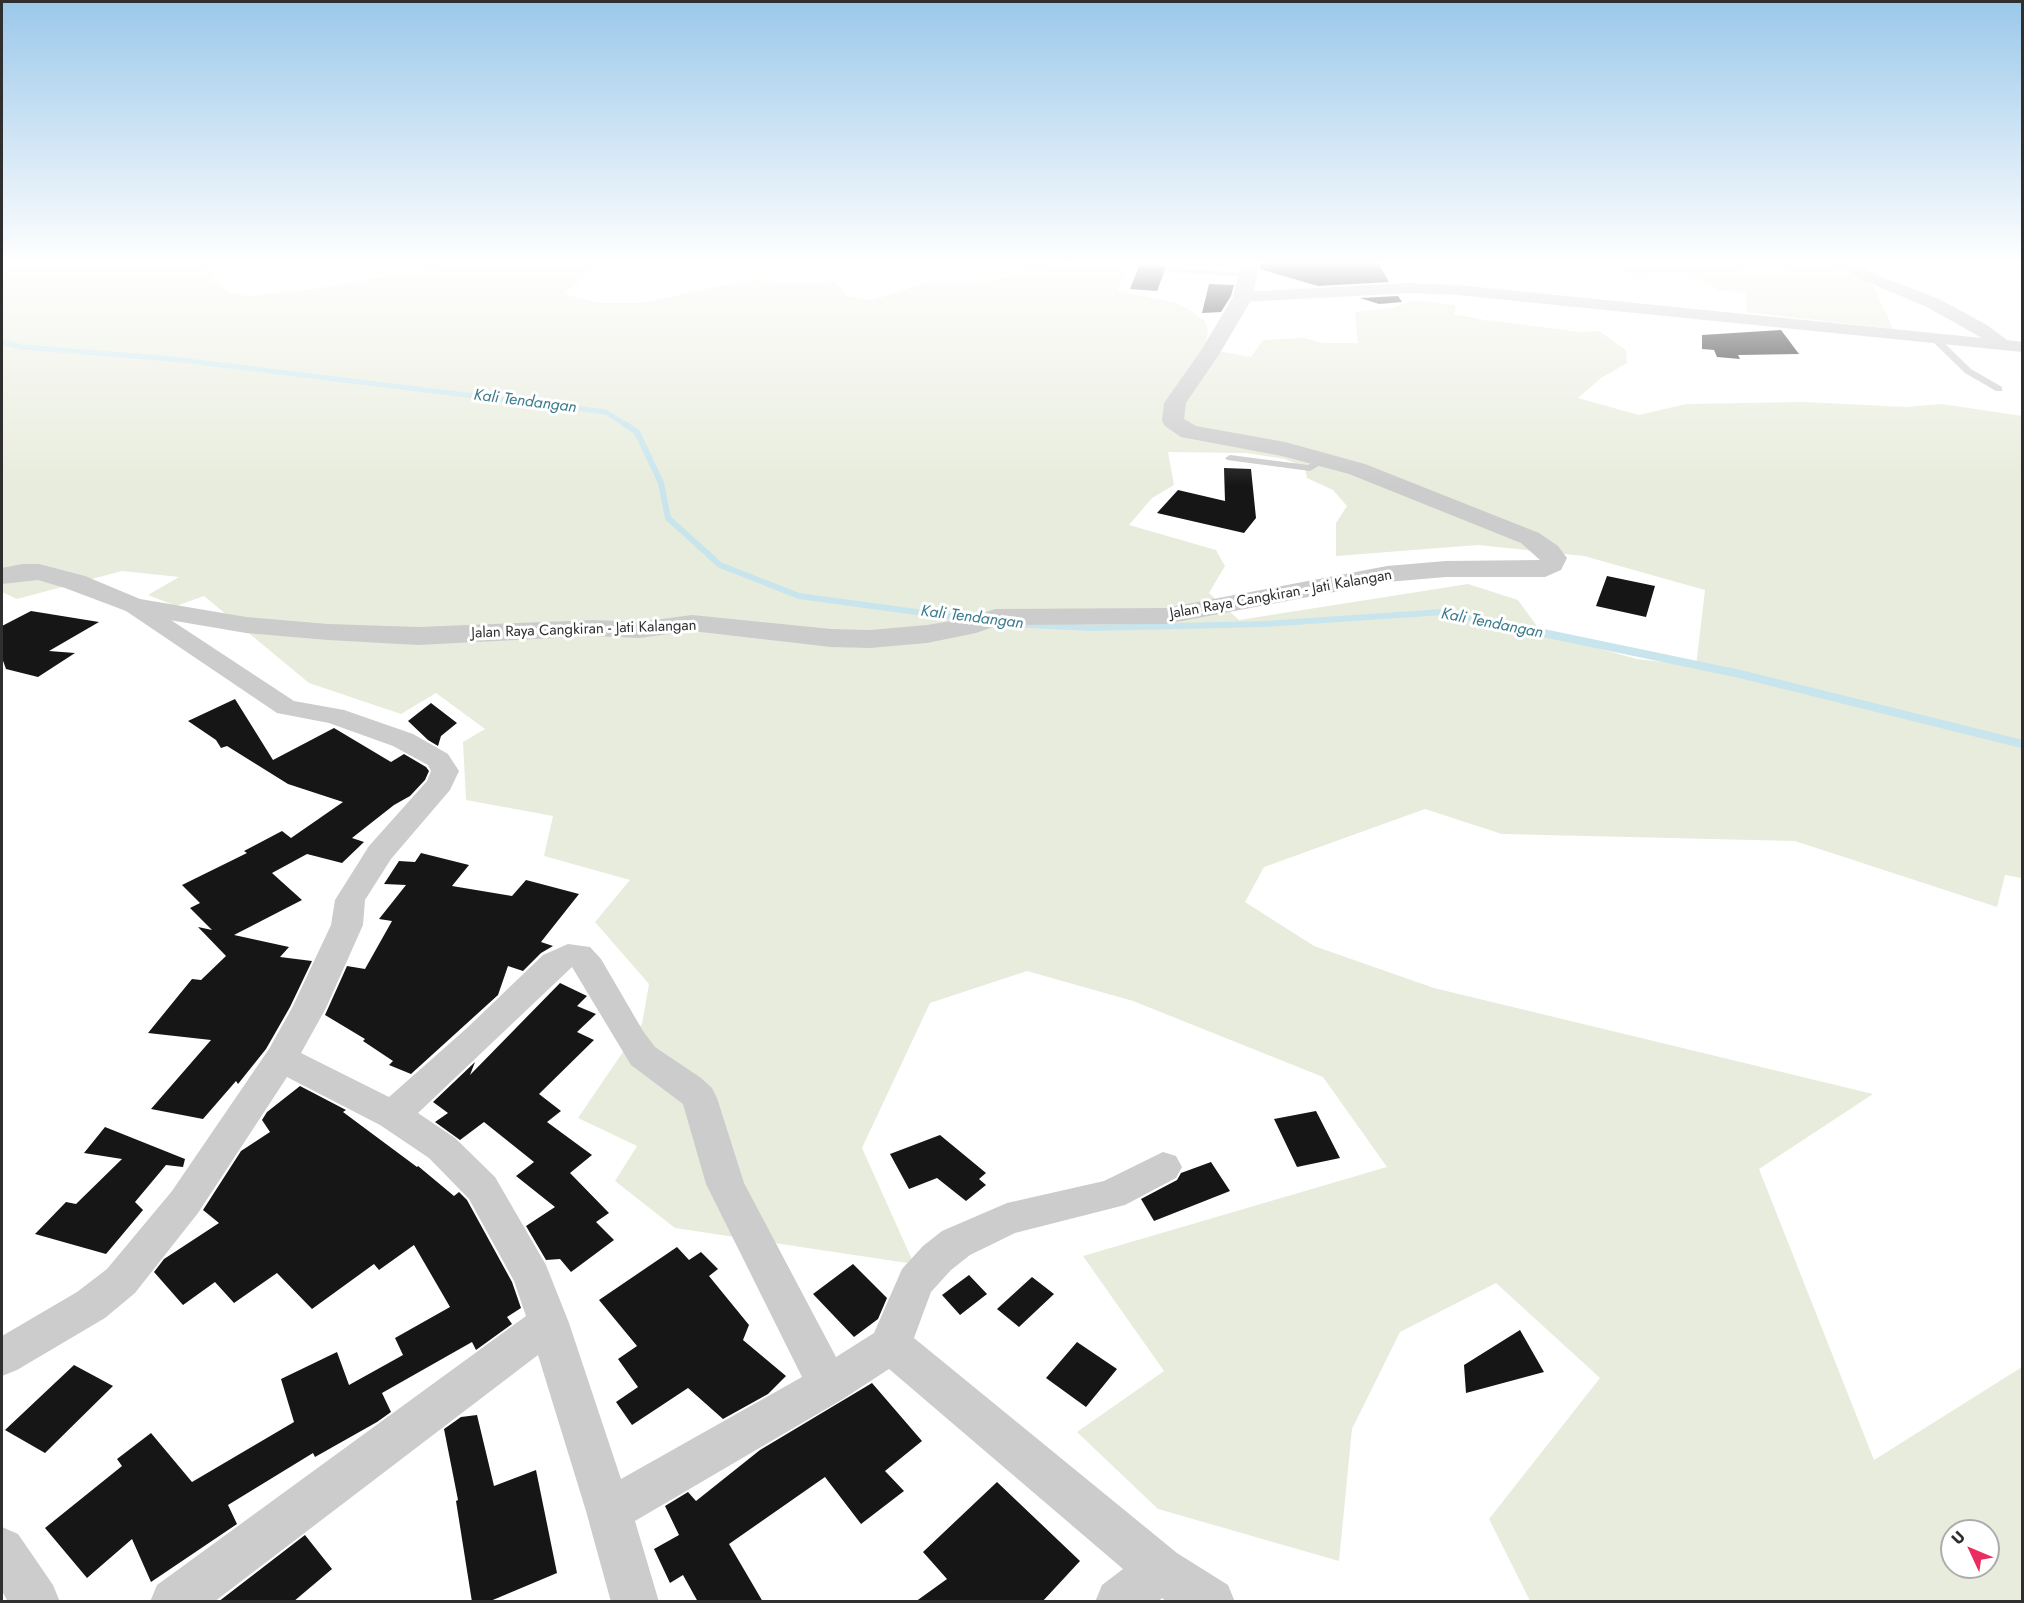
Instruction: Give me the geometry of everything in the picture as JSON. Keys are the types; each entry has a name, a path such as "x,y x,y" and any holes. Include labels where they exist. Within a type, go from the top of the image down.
{"street":[{"name":"Jalan Raya Cangkiran - Jati Kalangan","path":"2,576 22,572 39,572 75,582 134,606 246,625 418,636 594,628 639,630 692,623 831,638 870,639 927,634 986,621 1166,616 1388,574 1446,569 1545,569 1552,564 1554,558 1549,552 1530,538 1357,469 1285,449 1189,432 1173,421 1175,403 1210,352 1218,336"},
{"path":"1912,336 2022,347"},
{"path":"1991,336 2004,345"},
{"path":"2,1357 91,1305 121,1281 154,1243 185,1202 281,1058 309,1008 347,925 350,900 380,853 440,784 446,771 438,760 403,740 335,716 286,707 134,606"},
{"path":"393,1115 554,963 568,956 579,955 590,968 631,1040 643,1056 683,1083 699,1098 725,1184 828,1385"},
{"path":"281,1058 393,1115 442,1148 482,1188 532,1277 609,1511 635,1602"},
{"path":"609,1511 828,1385 891,1345 899,1318 916,1281 937,1258 956,1243 1007,1219 1112,1194 1163,1167"},
{"path":"174,1602 549,1323"},
{"path":"891,1345 1160,1570 1211,1602"},
{"path":"2,1550 36,1602"},
{"path":"1119,1602 1160,1570"}],"lane":[{"path":"1934,338 1968,371 1999,389"},
{"path":"1230,458 1310,468 1325,459"}],"green space":[{"path":"2,336 1207,336 1205,349 1251,357 1263,340 1304,338 1323,343 1358,343 1357,336 1606,336 1626,350 1627,363 1601,378 1578,398 1639,415 1686,404 1804,402 1906,407 1942,404 2022,416 2022,878 2005,875 1997,907 1795,841 1502,834 1425,809 1264,867 1245,902 1314,946 1434,988 1873,1094 1759,1169 1874,1460 2022,1367 2022,1601 1530,1601 1489,1519 1600,1378 1496,1283 1400,1332 1352,1429 1339,1561 1158,1509 1077,1432 1164,1371 1083,1256 1387,1167 1323,1077 1133,1001 1027,971 930,1003 862,1148 914,1264 675,1228 615,1181 637,1146 578,1118 642,1024 649,984 595,922 630,880 544,856 553,816 466,800 463,742 485,729 436,693 401,714 309,683 204,596 176,606 148,595 179,577 122,571 17,599 2,592","holes":["1168,452 1246,453 1285,459 1305,468 1307,478 1333,490 1347,506 1336,523 1336,556 1478,545 1584,556 1705,590 1696,666 1637,659 1542,633 1518,600 1468,584 1239,620 1209,593 1225,566 1216,550 1129,525 1152,498 1174,485"]}],"building":[{"path":"1702,336 1785,336 1799,354 1738,355 1740,359 1717,357 1714,350 1702,349"},
{"path":"1224,468 1251,469 1256,518 1244,533 1157,513 1178,490 1225,501"},
{"path":"1607,576 1655,586 1646,617 1596,606"},
{"path":"31,611 99,622 49,651 75,653 38,677 6,669 2,658 2,626"},
{"path":"235,699 273,760 334,728 391,762 404,754 429,771 425,780 410,796 394,805 352,838 364,842 342,863 307,854 272,873 302,900 234,935 289,947 280,957 312,961 290,1007 266,1049 238,1084 236,1081 203,1119 151,1109 211,1040 148,1033 192,979 201,980 226,956 198,927 212,930 190,908 200,903 182,885 247,853 244,851 282,831 291,838 343,802 288,784 227,746 221,748 216,740 188,721"},
{"path":"431,703 457,723 441,736 438,746 408,721"},
{"path":"421,853 469,865 452,886 512,896 526,880 579,894 541,942 553,946 541,953 523,971 508,966 498,995 411,1074 389,1065 393,1061 363,1041 365,1039 325,1015 347,966 365,969 392,921 379,919 406,885 384,884 399,861 415,862"},
{"path":"560,983 587,996 577,1006 596,1014 577,1032 594,1040 539,1094 561,1111 547,1122 592,1155 570,1173 609,1213 596,1222 614,1240 571,1272 560,1259 546,1260 526,1226 555,1207 516,1176 534,1162 484,1122 460,1140 435,1122 448,1113 433,1102 475,1062 470,1075"},
{"path":"300,1086 346,1110 343,1112 418,1166 454,1196 459,1192 467,1200 512,1282 521,1308 507,1317 512,1324 476,1350 472,1342 382,1393 391,1412 377,1422 315,1457 313,1453 228,1505 237,1524 151,1582 132,1539 87,1578 45,1528 122,1466 117,1459 151,1433 192,1482 294,1422 281,1379 337,1352 349,1385 403,1355 395,1338 450,1307 414,1245 379,1270 374,1264 312,1309 277,1273 234,1303 215,1282 183,1305 154,1272 164,1259 219,1223 203,1210 241,1151 270,1132 262,1120 267,1112"},
{"path":"1316,1111 1340,1158 1297,1167 1274,1119"},
{"path":"105,1127 185,1159 183,1167 166,1165 135,1202 143,1210 106,1254 35,1234 66,1202 76,1204 122,1159 84,1153"},
{"path":"940,1135 986,1173 979,1179 986,1185 966,1201 937,1178 909,1189 890,1154"},
{"path":"1211,1162 1230,1191 1154,1221 1141,1199 1177,1180 1181,1173"},
{"path":"677,1247 689,1260 701,1252 718,1269 709,1276 749,1325 743,1340 786,1376 768,1394 723,1419 688,1388 632,1425 616,1402 638,1387 618,1359 637,1346 599,1300"},
{"path":"853,1264 887,1298 878,1319 854,1337 813,1294"},
{"path":"969,1275 987,1294 960,1315 942,1295"},
{"path":"1032,1277 1054,1294 1019,1327 997,1309"},
{"path":"1520,1330 1544,1372 1466,1393 1464,1365"},
{"path":"1077,1342 1117,1369 1086,1407 1046,1378"},
{"path":"74,1365 113,1386 45,1453 5,1430"},
{"path":"872,1383 922,1441 885,1471 904,1491 861,1524 825,1477 729,1544 763,1602 698,1602 683,1575 670,1583 654,1549 679,1535 665,1506 688,1492 696,1501 760,1450"},
{"path":"477,1415 494,1486 536,1470 557,1573 488,1602 472,1602 456,1501 458,1500 444,1429 461,1417"},
{"path":"997,1482 1080,1561 1042,1602 915,1602 947,1579 923,1552"},
{"path":"305,1535 332,1569 293,1602 218,1602"}],"waterway":[{"name":"Kali Tendangan","path":"2,342 22,347 172,359 606,412 627,426"},
{"name":"Kali Tendangan","path":"625,424 637,432 661,483 668,518 720,565 799,596 975,620"},
{"name":"Kali Tendangan","path":"1009,624 1092,628 1265,624 1443,612 1531,630"},
{"name":"Kali Tendangan","path":"1524,629 1740,674 2022,744"}]}
